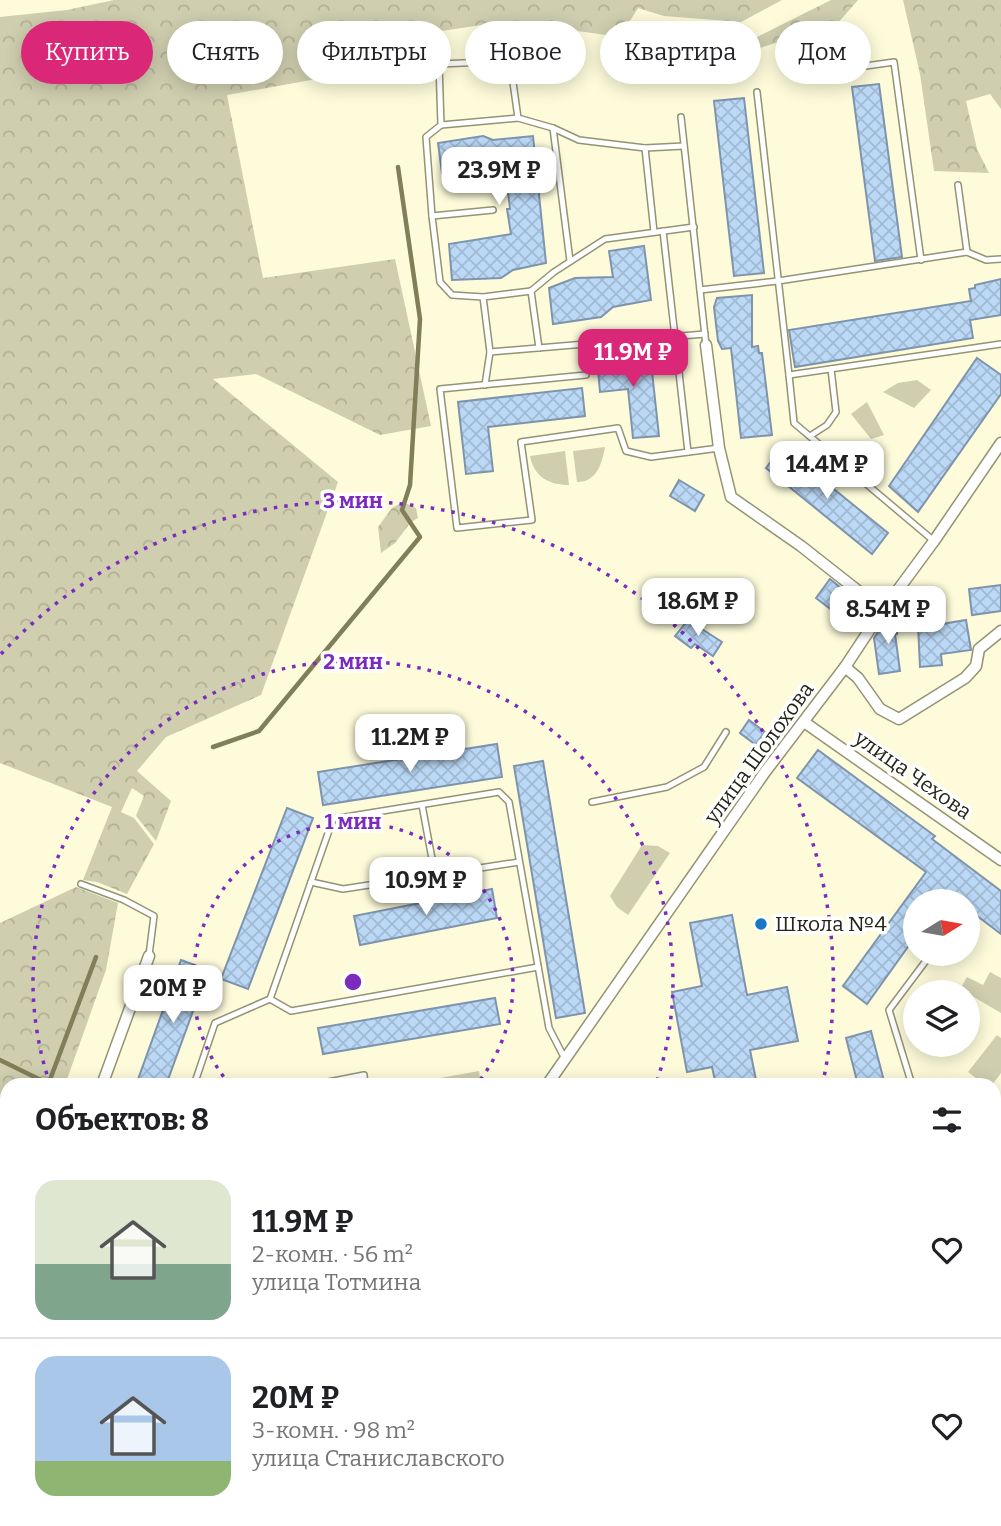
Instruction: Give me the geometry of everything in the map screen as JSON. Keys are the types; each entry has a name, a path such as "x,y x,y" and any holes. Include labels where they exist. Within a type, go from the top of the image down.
{"street":[{"path":"705,339 719,448 731,497 801,546 862,594 878,617"},
{"name":"улица Шолохова","path":"552,1078 765,772 845,667 1001,443"},
{"path":"845,667 858,678 880,709 899,719 965,678 976,666 979,649 1001,631"},
{"name":"улица Чехова","path":"804,722 1001,860"},
{"path":"105,1078 149,956"}],"lane":[{"path":"441,125 439,64 510,61 518,118"},
{"path":"871,65 894,62 921,260"},
{"path":"757,92 794,423 934,541"},
{"path":"490,352 675,336 705,339 681,117"},
{"path":"684,146 645,148 579,140 553,128 518,118 441,125 426,137 440,282 452,295 482,297 531,291 570,261 605,239 694,227"},
{"path":"553,128 570,261"},
{"path":"645,148 654,232"},
{"path":"958,185 967,252"},
{"path":"432,216 493,210"},
{"path":"663,231 688,452"},
{"path":"700,290 967,252 986,260 1001,259"},
{"path":"531,291 539,348"},
{"path":"482,297 490,352 485,385"},
{"path":"789,375 1001,344"},
{"path":"810,436 827,425 836,412 831,369"},
{"path":"586,375 440,389 457,528 532,520 521,442 618,428 626,452 651,457 719,448"},
{"path":"592,802 667,787 704,767 726,732"},
{"path":"196,1078 215,1023 270,999 333,819 499,792 509,802 549,1028 565,1059"},
{"path":"422,805 435,875"},
{"path":"311,882 343,889 519,862"},
{"path":"81,884 124,900 154,916 149,956"},
{"path":"910,1078 890,1010 922,966"},
{"path":"270,999 291,1012 538,967"},
{"path":"348,1078 363,1075 364,1078"}],"green space":[{"path":"114,0 782,0 743,21 664,16 638,8 630,21 600,21 600,34 586,32 586,21 465,21 465,27 451,30 451,21 297,21 297,82 227,95 263,278 395,259 431,426 380,435 256,374 213,379 338,482 261,695 166,737 137,771 171,801 156,841 136,816 144,796 132,788 121,812 134,818 154,844 127,894 97,882 83,880 112,807 0,763 0,17 67,10"},
{"path":"831,0 858,0 840,21 789,21"},
{"path":"903,0 1001,0 1001,109 990,94 966,101 977,149 989,173 934,171 920,74"},
{"path":"775,28 775,43 761,48 761,35"},
{"path":"917,380 931,390 914,408 883,392 898,383"},
{"path":"867,402 884,435 871,439 851,414"},
{"path":"605,447 594,475 577,482 573,451"},
{"path":"565,451 569,485 544,478 535,469 530,456"},
{"path":"403,502 416,508 418,518 411,522 395,543 381,553 378,527 392,508"},
{"path":"642,845 658,846 670,853 628,915 617,907 610,896"},
{"path":"76,887 118,903 106,970 67,1078 0,1078 0,923"},
{"path":"990,972 1001,978 1001,1013 980,1001 980,984 983,985"},
{"path":"997,1035 1001,1038 1001,1073 997,1078 976,1078 968,1072"},
{"path":"479,1071 480,1078 440,1078"}],"building":[{"path":"879,84 902,257 875,261 852,87"},
{"path":"744,98 764,273 734,276 714,101"},
{"path":"483,136 493,140 533,136 546,263 513,270 501,278 452,280 449,244 511,234 505,167 476,174 442,173 438,143"},
{"path":"644,246 651,300 613,307 601,317 553,324 549,288 575,278 613,277 609,251"},
{"path":"1001,279 1001,315 970,320 973,338 795,367 789,330 971,301 969,289"},
{"path":"752,295 752,347 758,346 759,353 762,353 772,435 741,438 731,348 722,349 718,341 714,307 717,298"},
{"path":"650,353 659,436 633,438 628,389 600,392 597,359"},
{"path":"977,358 1001,375 1001,394 918,512 889,486"},
{"path":"582,388 585,416 488,427 493,471 466,474 458,402"},
{"path":"782,447 888,533 872,554 766,468"},
{"path":"679,480 704,495 695,511 670,496"},
{"path":"830,579 859,603 845,620 816,598"},
{"path":"1001,585 1001,611 972,615 969,589"},
{"path":"938,602 942,624 966,620 971,650 941,654 942,665 920,667 917,604"},
{"path":"890,614 897,614 895,634 900,671 879,674 874,638"},
{"path":"688,620 722,642 713,656 695,644 691,648 675,636"},
{"path":"749,720 765,732 756,745 740,733"},
{"path":"497,744 502,777 323,805 318,772"},
{"path":"818,750 935,836 932,839 1001,891 1001,934 980,918 980,889 914,889 926,872 797,778"},
{"path":"543,761 585,1013 556,1018 514,766"},
{"path":"287,808 313,818 248,989 221,979"},
{"path":"492,889 497,918 360,945 354,916"},
{"path":"903,904 903,954 867,1004 843,986"},
{"path":"732,915 747,995 787,987 798,1041 750,1050 756,1078 714,1078 712,1067 687,1072 672,992 702,986 690,923"},
{"path":"181,960 208,970 169,1078 139,1078"},
{"path":"495,998 500,1024 323,1054 318,1028"},
{"path":"871,1031 883,1078 856,1078 846,1038"}],"waterway":[{"path":"213,747 259,731 420,537 402,510 410,485 420,319 398,167"},
{"path":"51,1078 96,957"},
{"path":"0,1060 37,1078"}],"place":[{"name":"Школа №4","path":"761,924"}]}
